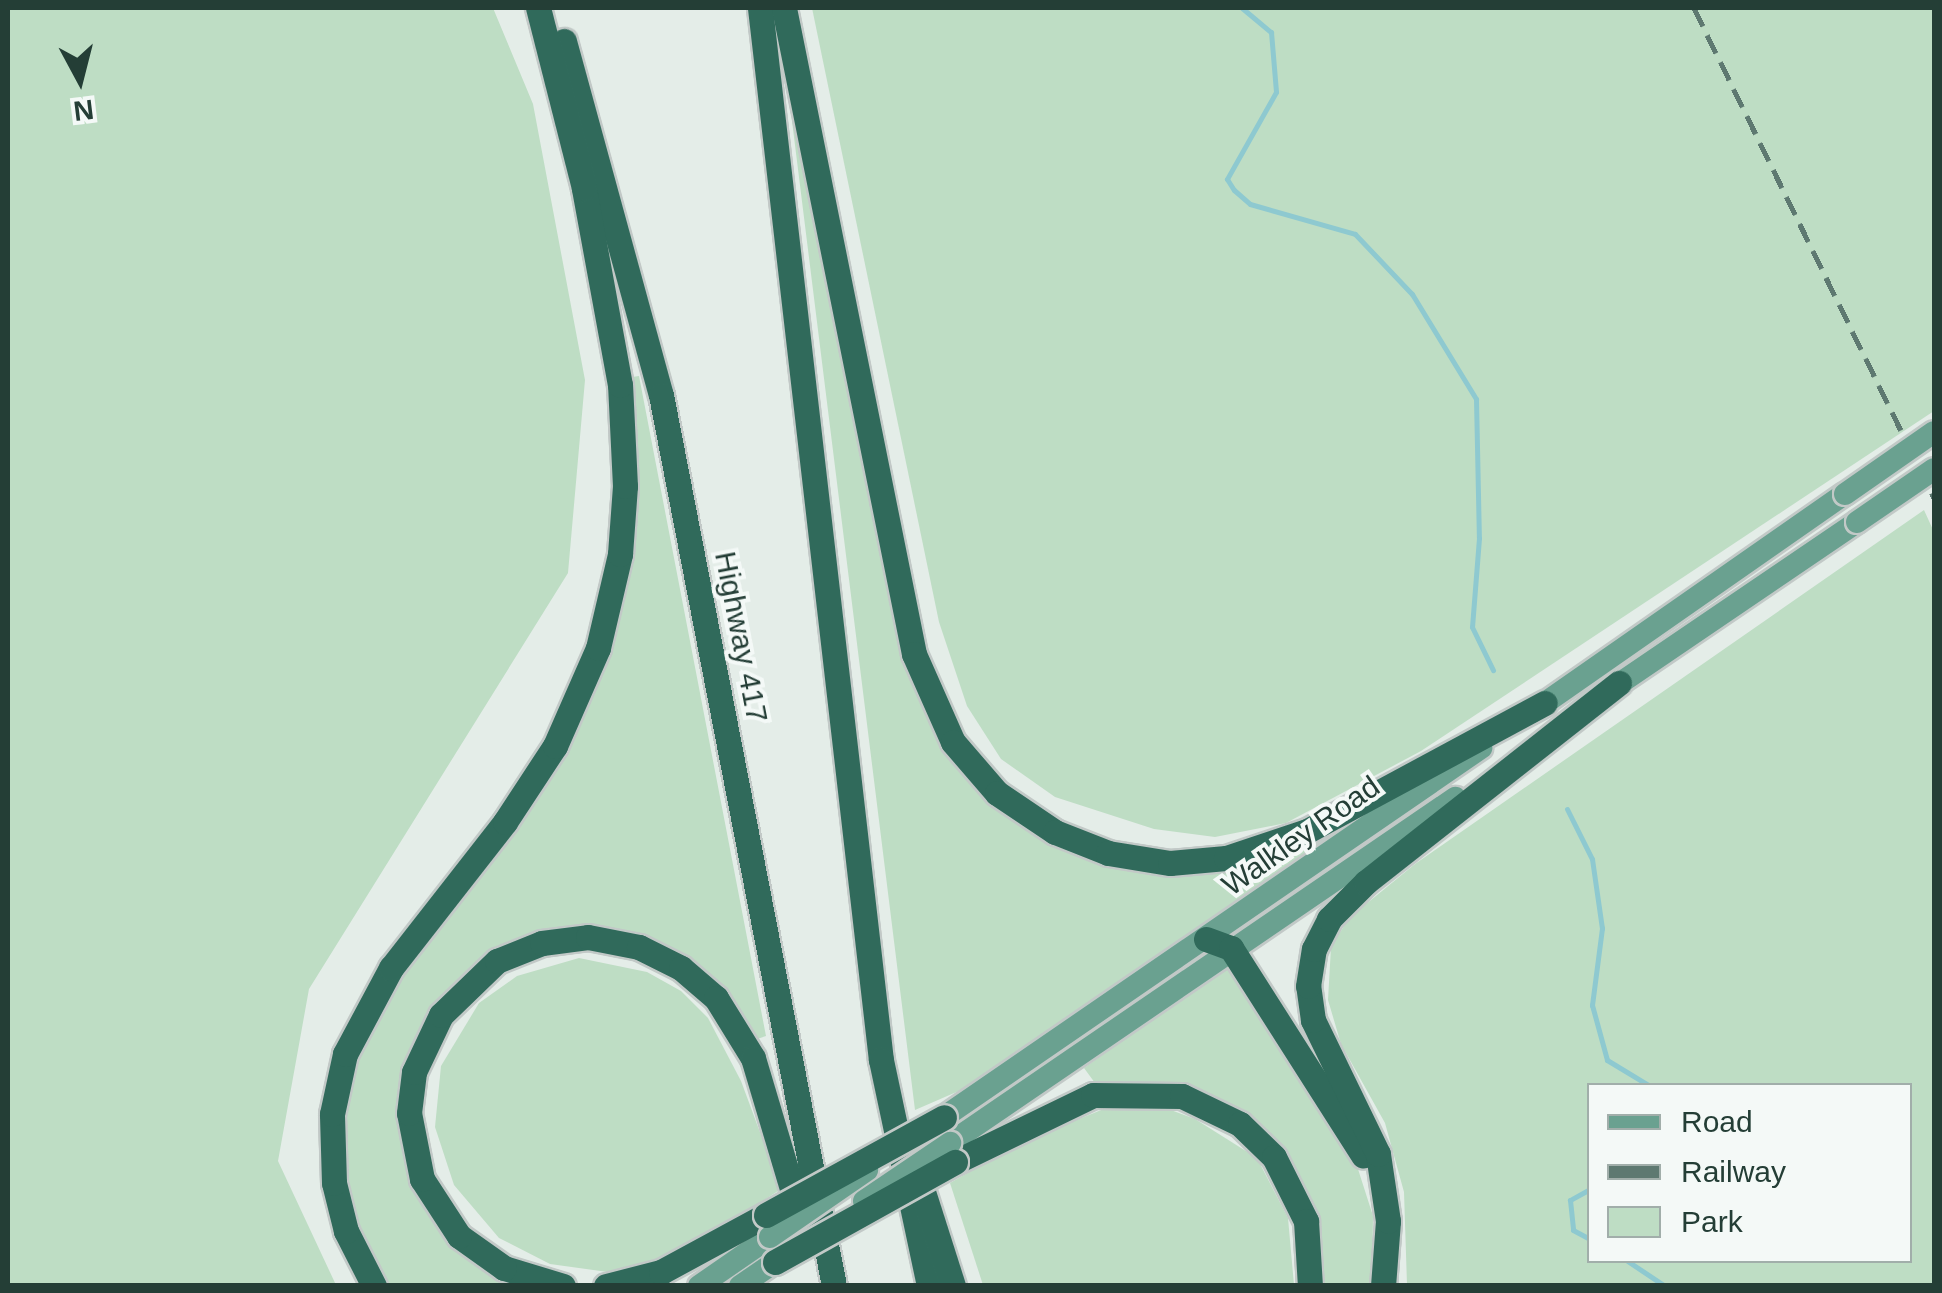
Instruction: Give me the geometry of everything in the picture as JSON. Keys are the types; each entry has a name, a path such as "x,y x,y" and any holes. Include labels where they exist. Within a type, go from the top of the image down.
{"highway":[{"path":"374,1286 346,1230 334,1183 332,1114 345,1054 391,968 506,822 555,746 598,648 622,531 620,385 584,188 538,8"},
{"name":"Highway 417","path":"553,8 661,395 834,1286"},
{"path":"760,8 884,1076 928,1286"},
{"path":"784,8 914,654 947,731 997,793 1054,832 1108,853 1170,863 1226,858 1307,831 1545,703"},
{"path":"1383,1286 1386,1194 1373,1137 1320,1038 1309,1003 1310,967 1320,934 1366,882 1619,684"},
{"path":"563,1286 504,1268 446,1220 415,1156 411,1092 429,1034 477,976 518,950 588,938 661,956 700,982 731,1016 764,1089 819,1286"},
{"path":"1206,939 1231,948 1353,1131 1384,1247"},
{"path":"871,973 924,1197 953,1286"},
{"path":"606,1286 770,1238 952,1152 1093,1095 1182,1096 1240,1124 1274,1157 1306,1220 1310,1286"},
{"path":"770,1238 944,1117"}],"main road":[{"name":"Walkley Road","path":"944,1117 1934,432"},
{"name":"Walkley Road","path":"952,1152 1231,948 1934,469"},
{"path":"700,1286 770,1238"},
{"path":"740,1286 770,1238"}],"green space":[{"path":"8,8 493,8 533,104 585,380 568,573 309,989 278,1161 336,1285 8,1285"},
{"path":"812,8 1934,8 1934,411 1421,751 1286,823 1215,837 1154,829 1055,797 1001,759 967,706 939,622"},
{"path":"798,119 885,554 965,775 1123,867 1322,832 1329,841 961,1090 915,1110 792,121"},
{"path":"639,376 766,1036 754,1040 693,963 633,935 495,952 467,970 414,1045 424,1200 524,1285 384,1286 348,1199 344,1087 381,997 594,686 625,378"},
{"path":"1924,510 1934,532 1934,1285 1407,1285 1404,1192 1385,1123 1341,1044 1328,1000 1331,947 1349,918 1415,864"},
{"path":"579,958 647,972 681,991 708,1018 741,1081 781,1189 673,1260 615,1273 550,1264 499,1238 454,1185 435,1127 441,1066 479,1003 517,976"},
{"path":"1229,965 1350,1144 1373,1216 1372,1285 1317,1285 1316,1237 1231,1109 1095,1083 1084,1068"},
{"path":"1116,1104 1160,1106 1195,1119 1257,1158 1288,1218 1294,1285 983,1285 950,1183 1020,1143"}],"waterway":[{"path":"1242,8 1271,32 1276,92 1227,179 1250,204 1355,234 1412,294 1476,399 1479,538 1472,627 1493,670"},
{"path":"1567,809 1592,859 1602,928 1592,1005 1607,1060 1645,1083"},
{"path":"1587,1191 1570,1200 1573,1230 1587,1237"},
{"path":"1630,1263 1665,1286"}],"railway":[{"path":"1694,8 1934,498"}]}
